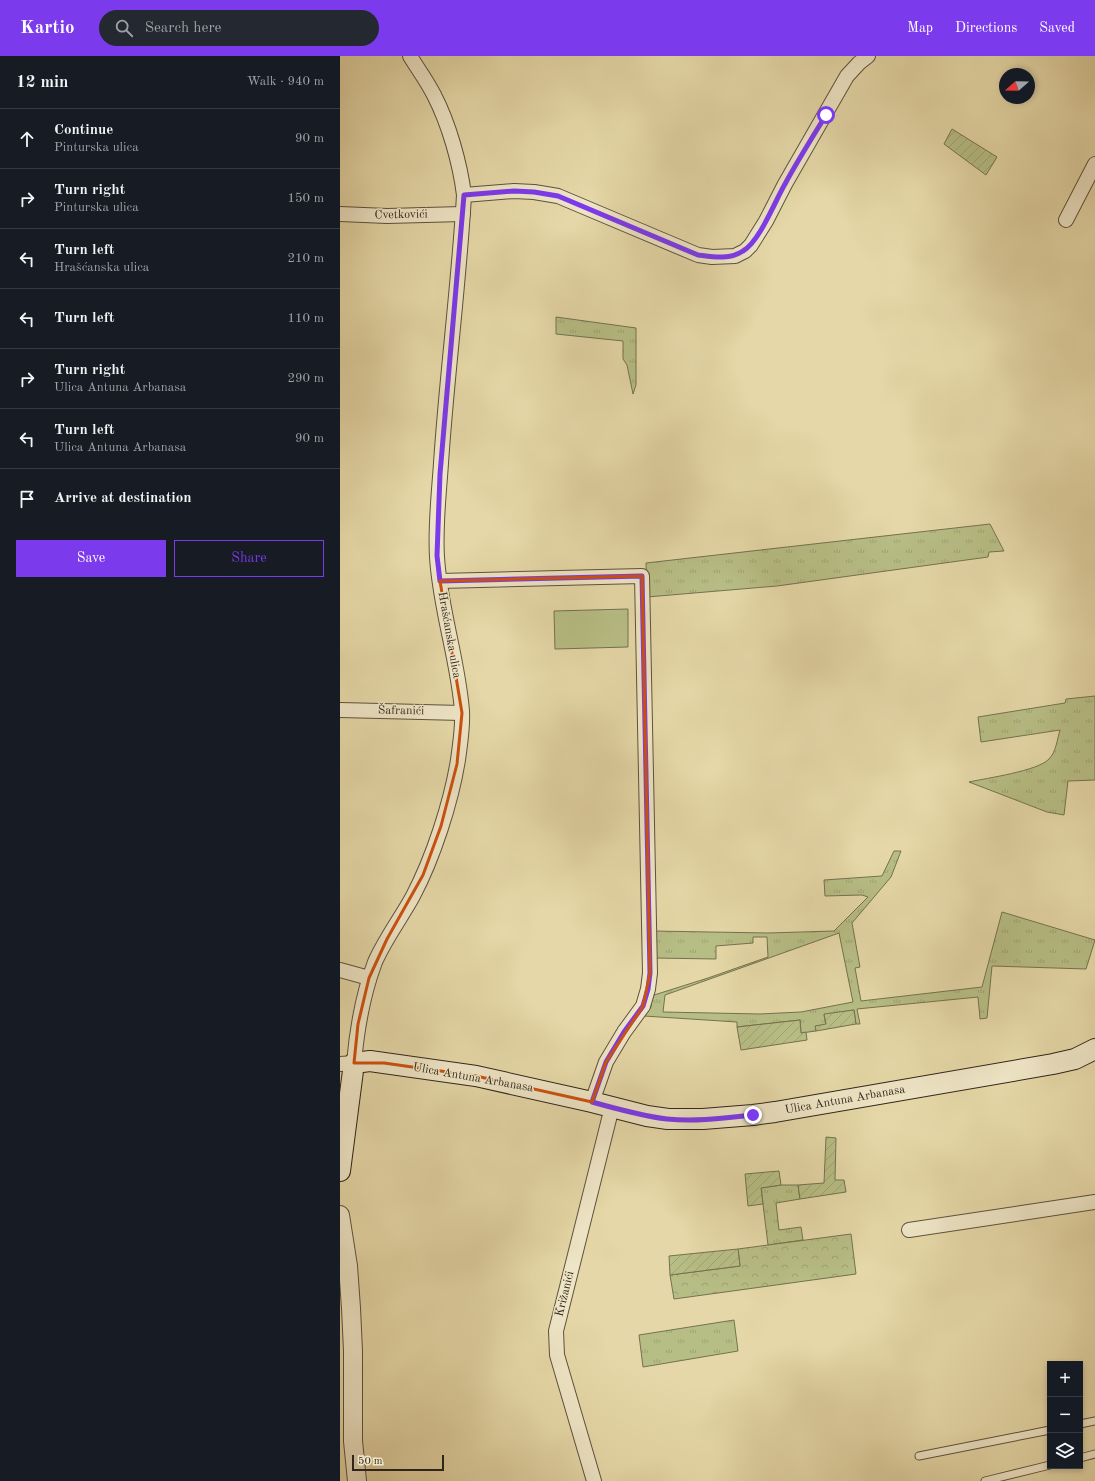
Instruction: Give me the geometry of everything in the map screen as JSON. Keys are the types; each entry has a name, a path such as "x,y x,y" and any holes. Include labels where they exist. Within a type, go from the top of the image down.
{"main road":[{"name":"Ulica Antuna Arbanasa","path":"347,1063 370,1061 469,1075 592,1102 647,1116 668,1119 703,1120 753,1115 1054,1064 1075,1059 1095,1050"},
{"path":"340,1171 347,1063"}],"street":[{"name":"Hrašćanska ulica","path":"347,1063 370,978 377,959 413,895 432,853 455,775 461,737 462,713 456,666 444,608 437,556 440,474 464,195 457,159 435,96 410,56"},
{"path":"464,195 514,191 534,192 558,196 698,255 712,257 735,256 745,251 751,245 847,76 868,56"},
{"path":"1066,220 1095,164"},
{"name":"Cvetkovići","path":"340,214 387,216 463,214"},
{"path":"440,581 642,576 650,973 648,989 643,1006 624,1032 606,1062 592,1102"},
{"name":"Šafranići","path":"340,710 462,713"},
{"path":"340,970 370,978"},
{"name":"Križanići","path":"594,1481 557,1354 556,1331 612,1107"},
{"path":"909,1230 1095,1202"},
{"path":"340,1215 353,1351 353,1441 357,1481"}],"lane":[{"path":"1083,1423 1095,1421"},
{"path":"919,1456 1047,1431"},
{"path":"1083,1457 1095,1454"},
{"path":"985,1481 1047,1466"}],"highlighted area":[{"path":"642,576 650,973 643,1006 606,1062 592,1102 476,1076 384,1063 354,1063 358,1024 369,978 387,939 423,875 441,826 457,764 462,713 440,581"}],"green space":[{"path":"952,129 997,157 986,175 944,144"},
{"path":"556,317 636,328 636,385 633,394 627,365 623,359 623,341 556,334"},
{"path":"990,524 1004,551 989,552 988,557 777,586 647,597 646,563"},
{"path":"628,609 628,647 555,649 554,611"},
{"path":"1095,696 1095,780 1068,781 1064,815 1047,812 969,782 1024,770 1043,763 1049,759 1053,753 1060,730 981,742 978,717 1065,703 1066,699"},
{"path":"894,851 901,851 891,877 852,923 860,967 855,968 861,1001 982,987 1002,912 1095,940 1086,969 992,966 987,1018 980,1019 978,997 857,1009 860,1024 856,1024 854,1010 824,1015 826,1025 816,1026 816,1031 801,1033 800,1020 737,1027 737,1022 644,1016 651,1007 651,996 768,957 767,937 753,937 753,943 716,946 716,959 654,958 653,931 768,933 834,931 868,897 862,895 825,896 824,880 882,876","holes":["839,933 853,1002 801,1012 760,1014 663,1012 665,995"]},
{"path":"854,1010 856,1024 816,1031 815,1026 826,1024 824,1014"},
{"path":"800,1020 801,1033 806,1032 807,1040 741,1050 737,1027"},
{"path":"826,1137 836,1138 835,1180 844,1180 846,1192 800,1199 798,1185 824,1183"},
{"path":"779,1171 781,1185 761,1188 763,1204 748,1206 745,1174"},
{"path":"781,1185 798,1185 800,1199 776,1203 779,1230 801,1227 803,1240 768,1245 761,1188"},
{"path":"851,1234 856,1274 674,1299 670,1275 740,1266 738,1249"},
{"path":"738,1249 740,1266 670,1275 669,1256"},
{"path":"734,1320 738,1351 643,1367 639,1335"}],"route":[{"path":"753,1115 703,1120 668,1119 647,1116 592,1102 606,1062 614,1047 643,1006 648,989 650,973 642,576 440,581 437,556 442,435 464,195 514,191 534,192 558,196 698,255 712,257 735,256 745,251 751,245 826,115"}]}
